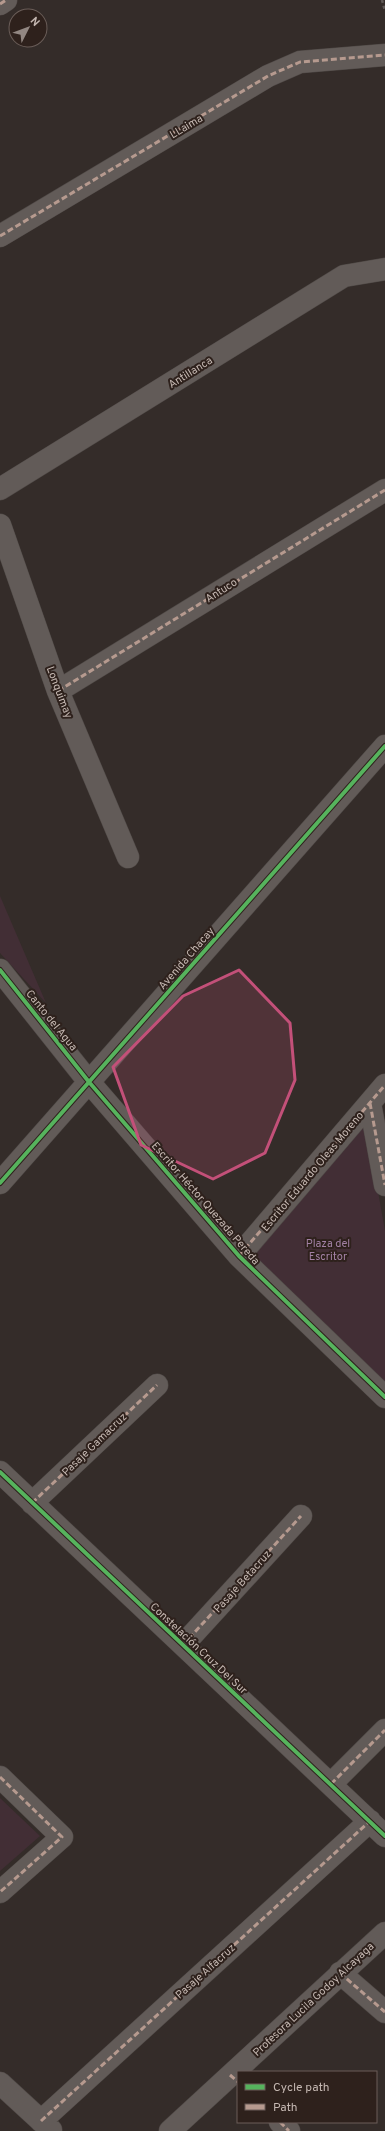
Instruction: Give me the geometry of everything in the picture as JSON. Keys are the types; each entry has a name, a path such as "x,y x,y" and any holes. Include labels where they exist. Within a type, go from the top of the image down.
{"street":[{"path":"0,4 6,0"},
{"name":"LLaima","path":"0,236 268,76 300,62 385,55"},
{"name":"Antillanca","path":"0,489 344,276 385,269"},
{"name":"Antuco","path":"58,691 385,490"},
{"name":"Lonquimay","path":"0,525 58,691 128,856"},
{"name":"Avenida Chacay","path":"0,1182 385,746"},
{"name":"Canto del Agua","path":"0,970 89,1082"},
{"name":"Escritor Héctor Quezada Pereda","path":"89,1082 239,1256 385,1397"},
{"name":"Escritor Eduardo Oleas Moreno","path":"239,1256 385,1085"},
{"path":"370,1103 385,1184"},
{"name":"Pasaje Gamacruz","path":"32,1503 157,1384"},
{"name":"Constelación Cruz Del Sur","path":"0,1472 377,1829"},
{"name":"Pasaje Betacruz","path":"183,1645 301,1516"},
{"path":"330,1784 385,1730"},
{"path":"0,1777 62,1837 0,1892"},
{"name":"Pasaje Alfacruz","path":"46,2126 377,1829"},
{"name":"Profesora Lucila Godoy Alcayaga","path":"242,2071 340,1973 385,1933"},
{"path":"340,1973 385,2012"},
{"name":"Profesora Lucila Godoy Alcayaga","path":"170,2131 234,2079"},
{"path":"0,2083 46,2126"},
{"path":"281,2123 289,2131"}],"path":[{"path":"382,0 385,11"}],"highlighted area":[{"path":"239,970 290,1023 295,1080 265,1153 213,1179 141,1145 113,1067 183,996"}],"green space":[{"path":"0,896 46,1003 0,953"},
{"name":"Plaza del Escritor","path":"365,1118 385,1231 385,1385 251,1253"},
{"path":"0,1798 40,1836 0,1871"}],"marked path":[{"path":"0,4 6,0"},
{"path":"0,236 268,76 300,62 385,55"},
{"path":"58,691 385,490"},
{"path":"239,1256 385,1085"},
{"path":"370,1103 385,1185"},
{"path":"32,1503 157,1385"},
{"path":"183,1645 301,1516"},
{"path":"331,1784 385,1730"},
{"path":"0,1777 62,1837 0,1892"},
{"path":"41,2121 370,1821"},
{"path":"340,1973 385,2012"},
{"path":"230,2075 237,2081"},
{"path":"281,2123 289,2131"}],"cycle path":[{"path":"0,1183 385,746"},
{"path":"0,970 89,1082 239,1256 385,1397"},
{"path":"0,1472 385,1836"}]}
